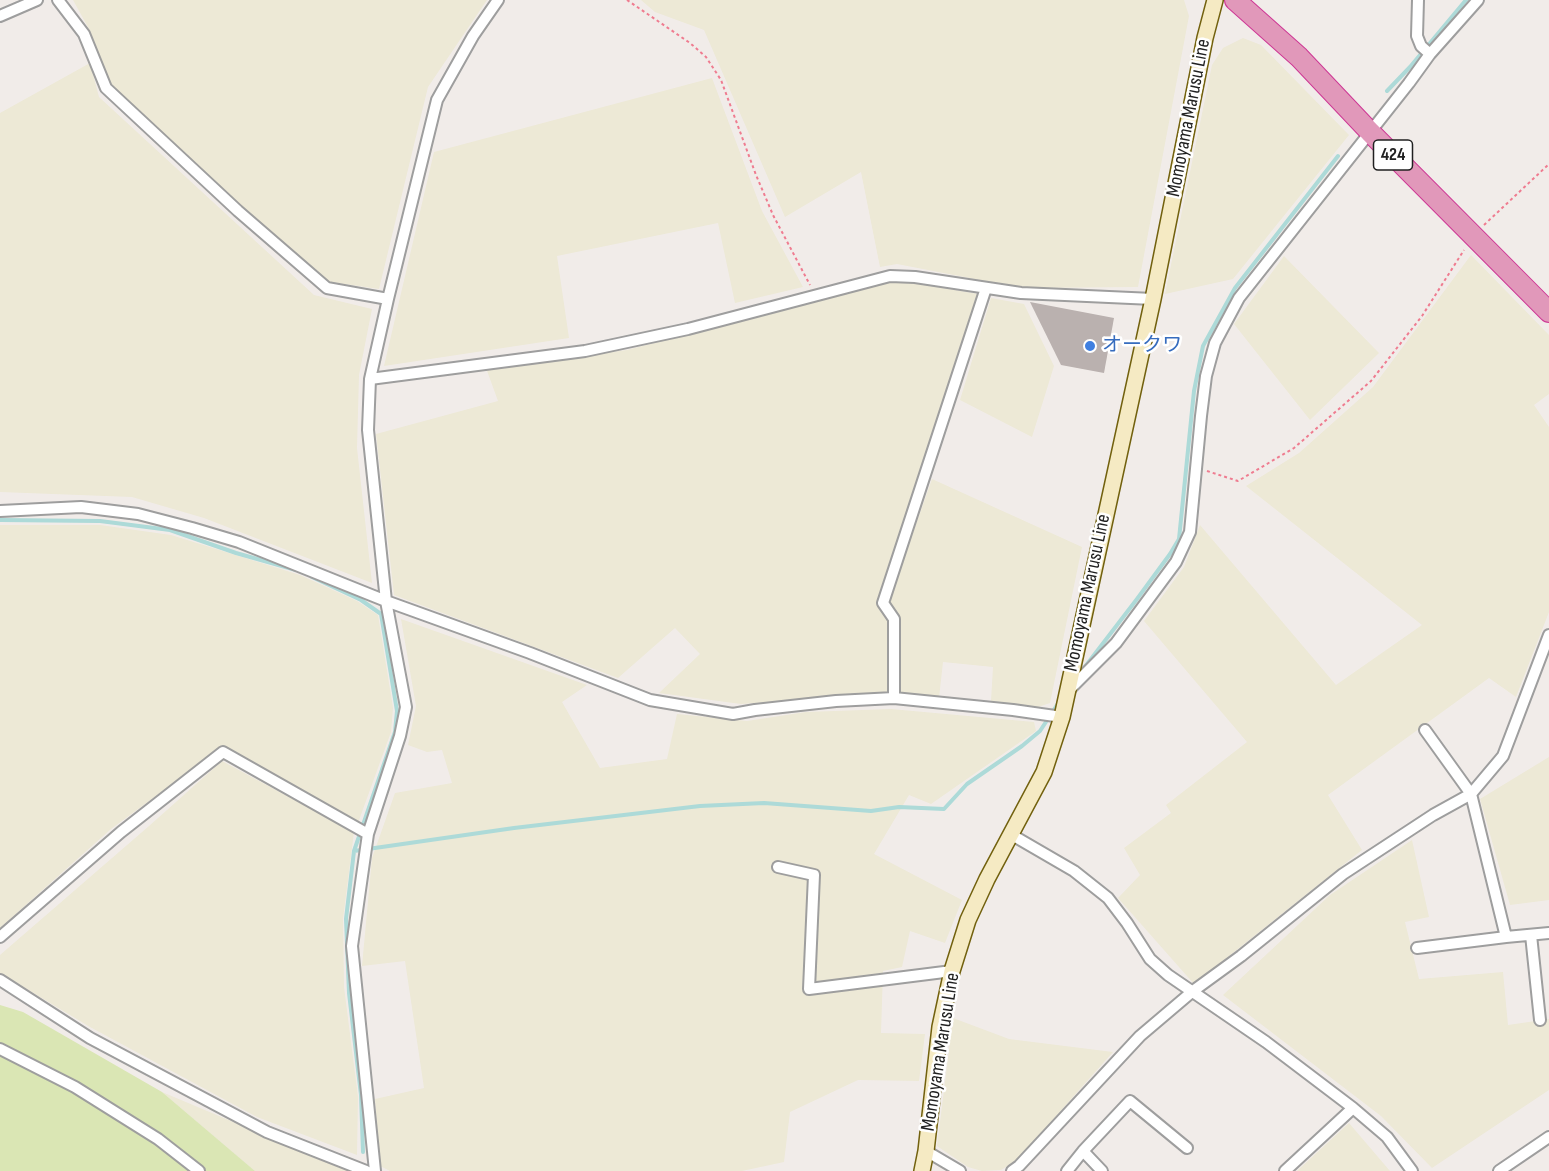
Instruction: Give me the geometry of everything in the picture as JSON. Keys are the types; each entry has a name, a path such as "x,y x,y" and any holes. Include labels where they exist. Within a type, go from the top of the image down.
{"highway":[{"name":"424","path":"1235,0 1299,57 1370,132 1549,312"}],"main road":[{"name":"Momoyama Marusu Line","path":"922,1171 940,1027 951,971 968,920 987,879 1044,771 1062,717 1153,299 1204,38 1215,0"}],"street":[{"path":"0,16 37,0"},
{"path":"58,0 84,34 106,88 238,211 327,288 388,299"},
{"path":"375,1171 352,946 368,834 400,736 406,706 386,601 368,430 370,379 437,100 473,36 498,0"},
{"path":"1418,0 1417,36 1426,50"},
{"path":"1066,693 1116,643 1176,562 1190,532 1206,376 1215,343 1239,298 1409,83 1426,50 1478,0"},
{"path":"370,379 585,351 688,329 890,276 1022,293 1153,299"},
{"path":"894,698 894,619 883,603 986,288"},
{"path":"0,511 81,507 138,514 192,528 239,542 386,601 530,653 650,700 733,714 836,701 894,698 1062,717"},
{"path":"1012,1171 1140,1035 1193,991 1241,956 1343,874 1433,815 1471,794 1503,756 1549,635"},
{"path":"1425,730 1471,794 1506,937"},
{"path":"0,937 121,832 223,752 368,834"},
{"path":"1012,835 1074,871 1108,898 1150,959 1168,975 1266,1042 1353,1108 1387,1137 1412,1171"},
{"path":"778,867 814,875 809,989 951,971"},
{"path":"1417,948 1549,933"},
{"path":"1531,935 1540,1020"},
{"path":"0,980 90,1038 267,1132 366,1171"},
{"path":"0,1049 75,1087 158,1139 199,1171"},
{"path":"1067,1171 1130,1101 1187,1148"},
{"path":"1285,1171 1353,1108"},
{"path":"1499,1171 1549,1137"},
{"path":"926,1151 960,1171"},
{"path":"1083,1151 1102,1171"}],"path":[{"path":"627,0 690,43 706,57 721,80 773,215 815,296"},
{"path":"1196,467 1238,481 1293,448 1371,381 1422,316 1473,236 1549,164"}],"shaded area":[{"path":"73,0 487,0 428,87 379,289 324,281 111,86 89,29"},
{"path":"641,0 1184,0 1189,16 1138,287 1021,288 897,264 880,267 861,172 785,217 704,30 655,12"},
{"path":"1243,38 1261,45 1349,135 1233,279 1165,294 1212,65 1223,48"},
{"path":"90,63 99,97 314,295 372,309 359,375 357,448 372,583 204,518 132,497 0,492 0,113"},
{"path":"712,78 762,211 803,287 735,303 718,223 557,256 569,338 384,366 434,152"},
{"path":"1471,255 1549,335 1549,394 1534,405 1549,427 1549,612 1516,697 1489,678 1328,795 1362,850 1194,984 1118,898 1140,875 1124,848 1171,813 1166,805 1247,742 1144,621 1184,567 1200,525 1336,685 1422,625 1246,486 1299,453 1373,387"},
{"path":"1284,256 1379,353 1310,420 1234,324"},
{"path":"896,280 978,294 876,603 888,622 889,694 741,704 659,693 700,654 675,628 618,678 394,595 376,434 498,401 486,368 627,350"},
{"path":"991,298 1024,304 1054,366 1032,437 960,400"},
{"path":"932,479 1082,547 1050,703 1038,707 991,701 993,667 943,662 939,698 898,692 899,616 888,603"},
{"path":"0,525 100,525 171,535 300,575 357,601 378,615 393,708 391,732 358,823 224,746 111,829 0,928"},
{"path":"401,619 587,685 562,702 600,768 667,759 677,714 747,721 806,712 891,709 1034,722 1036,731 931,804 909,795 874,854 962,900 945,943 910,931 902,967 883,971 881,1033 925,1034 919,1081 858,1080 790,1112 784,1162 742,1171 390,1171 380,1166 375,1099 424,1088 405,961 362,966 372,858 395,793 452,783 442,750 427,752 408,745 416,706"},
{"path":"1549,757 1549,900 1510,905 1480,799"},
{"path":"222,761 354,832 343,919 344,987 358,1097 357,1155 257,1117 90,1027 0,973 0,955"},
{"path":"1412,840 1429,917 1405,922 1419,979 1503,972 1508,1025 1549,1019 1549,1090 1432,1168 1381,1116 1223,995 1330,895"},
{"path":"953,1018 1009,1039 1113,1052 1017,1160 1001,1170 982,1171 968,1167 937,1146"},
{"path":"162,1092 350,1171 255,1171"},
{"path":"1349,1123 1390,1171 1297,1171"}],"green space":[{"path":"0,1005 23,1012 162,1092 255,1171 0,1171"}],"building":[{"path":"1030,302 1114,318 1104,373 1061,365"}],"waterway":[{"path":"1387,91 1466,0"},
{"path":"1081,672 1179,539 1194,391 1203,346 1235,288 1338,156"},
{"path":"0,520 100,521 170,530 236,553 296,570"},
{"path":"312,577 361,600 381,614 397,711 395,732 354,851 346,919 349,993 361,1095 363,1152"},
{"path":"354,851 514,828 700,806 764,803 871,811 899,807 944,809 967,784 1040,731 1059,702"}],"place":[{"name":"オークワ","path":"1090,346"}]}
